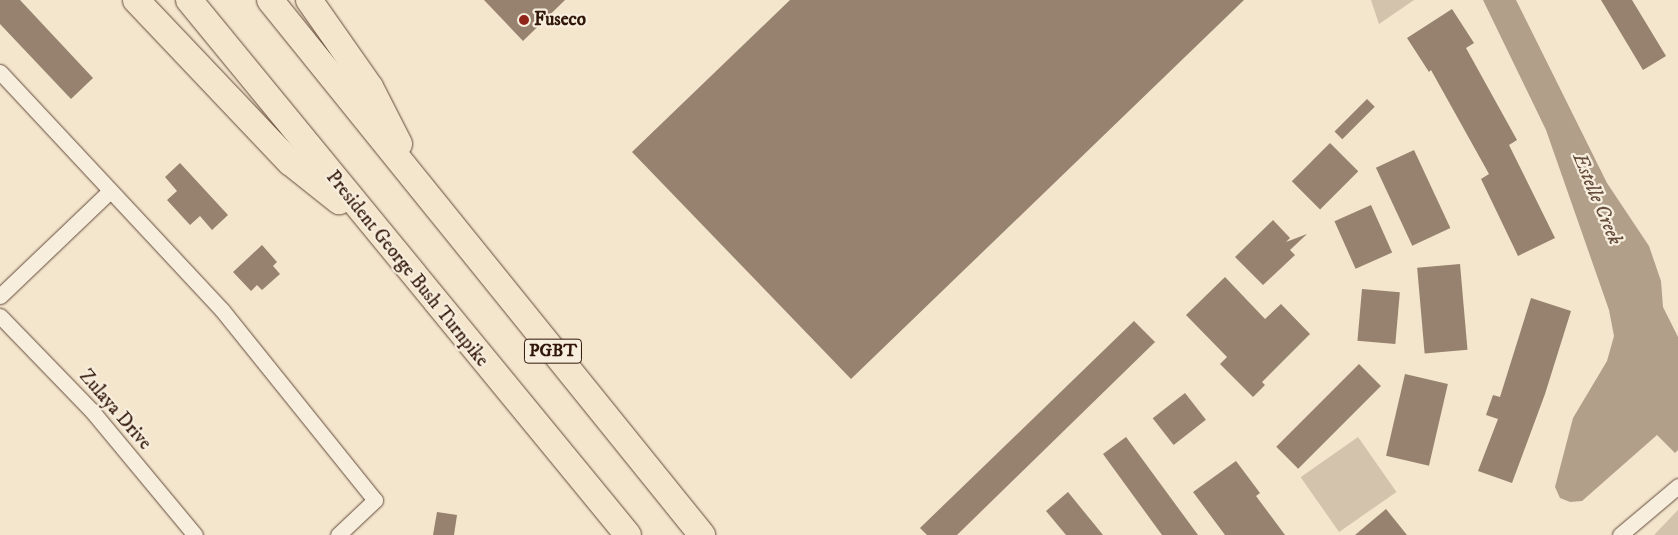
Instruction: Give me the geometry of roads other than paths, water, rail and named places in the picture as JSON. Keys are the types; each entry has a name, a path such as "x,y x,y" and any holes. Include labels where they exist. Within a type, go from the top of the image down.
{"highway":[{"path":"136,0 290,162 376,232"},
{"name":"President George Bush Turnpike","path":"189,0 376,232 628,535"},
{"name":"PGBT","path":"270,0 702,535"},
{"path":"308,0 370,87 422,189"},
{"path":"572,467 608,535"},
{"path":"684,512 710,535"}],"street":[{"path":"0,72 222,310 375,500 338,535"},
{"path":"0,296 110,191"},
{"name":"Zulaya Drive","path":"0,316 92,411 195,535"},
{"path":"1620,535 1678,486"}],"water":[{"name":"Estelle Creek","path":"1483,0 1516,0 1607,183 1649,246 1661,281 1663,307 1678,337 1678,450 1675,453 1657,435 1582,501 1570,502 1560,498 1555,487 1573,418 1607,361 1614,336 1609,310 1546,130"}],"place":[{"name":"Fuseco","path":"524,20"}]}
